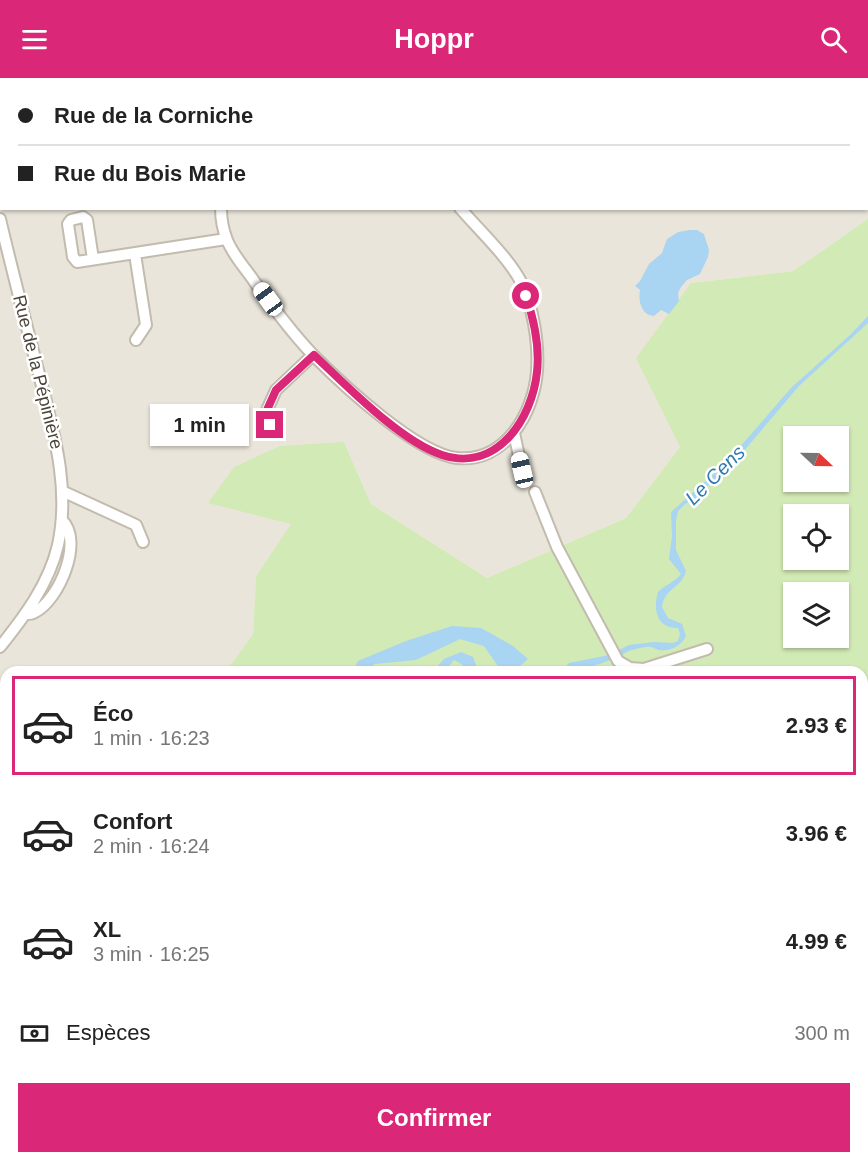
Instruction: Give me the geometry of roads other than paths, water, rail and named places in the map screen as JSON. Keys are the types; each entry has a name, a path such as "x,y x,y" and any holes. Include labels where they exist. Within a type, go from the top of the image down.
{"street":[{"path":"220,210 226,239 234,254 279,315 314,355 385,419 431,451 458,459 492,452 514,433 530,402 537,372 537,341 521,282 462,210"},
{"name":"Rue de la Pépinière","path":"0,647 26,614 51,566 62,520 61,468 54,434 1,226"},
{"path":"93,259 226,239"},
{"path":"135,254 146,325 136,340"},
{"path":"270,425 267,410 276,390 314,355"},
{"path":"514,433 522,470"},
{"path":"62,491 136,525 143,542"},
{"path":"535,492 557,547 618,661 627,666"},
{"path":"653,666 707,649"}],"water":[{"path":"697,230 704,234 709,250 700,274 687,280 681,287 678,293 679,301 669,314 661,310 654,316 646,313 641,307 640,290 635,286 649,264 662,253 667,239 678,232"},
{"name":"Le Cens","path":"868,316 868,323 799,386 731,466 706,487 696,499 685,504 678,511 676,550 686,571 681,581 666,595 662,607 668,618 682,624 686,636 682,642 667,650 644,647 628,651 616,658 592,666 566,666 569,663 609,655 629,645 678,641 680,634 678,628 665,625 656,611 658,592 681,574 669,559 672,536 671,512 726,463 791,388"},
{"path":"452,626 481,628 513,646 528,659 520,666 498,666 484,646 460,639 416,660 356,666 358,661 406,641"},
{"path":"461,652 473,657 477,666 463,666 454,660 449,666 438,666 444,659"}]}
